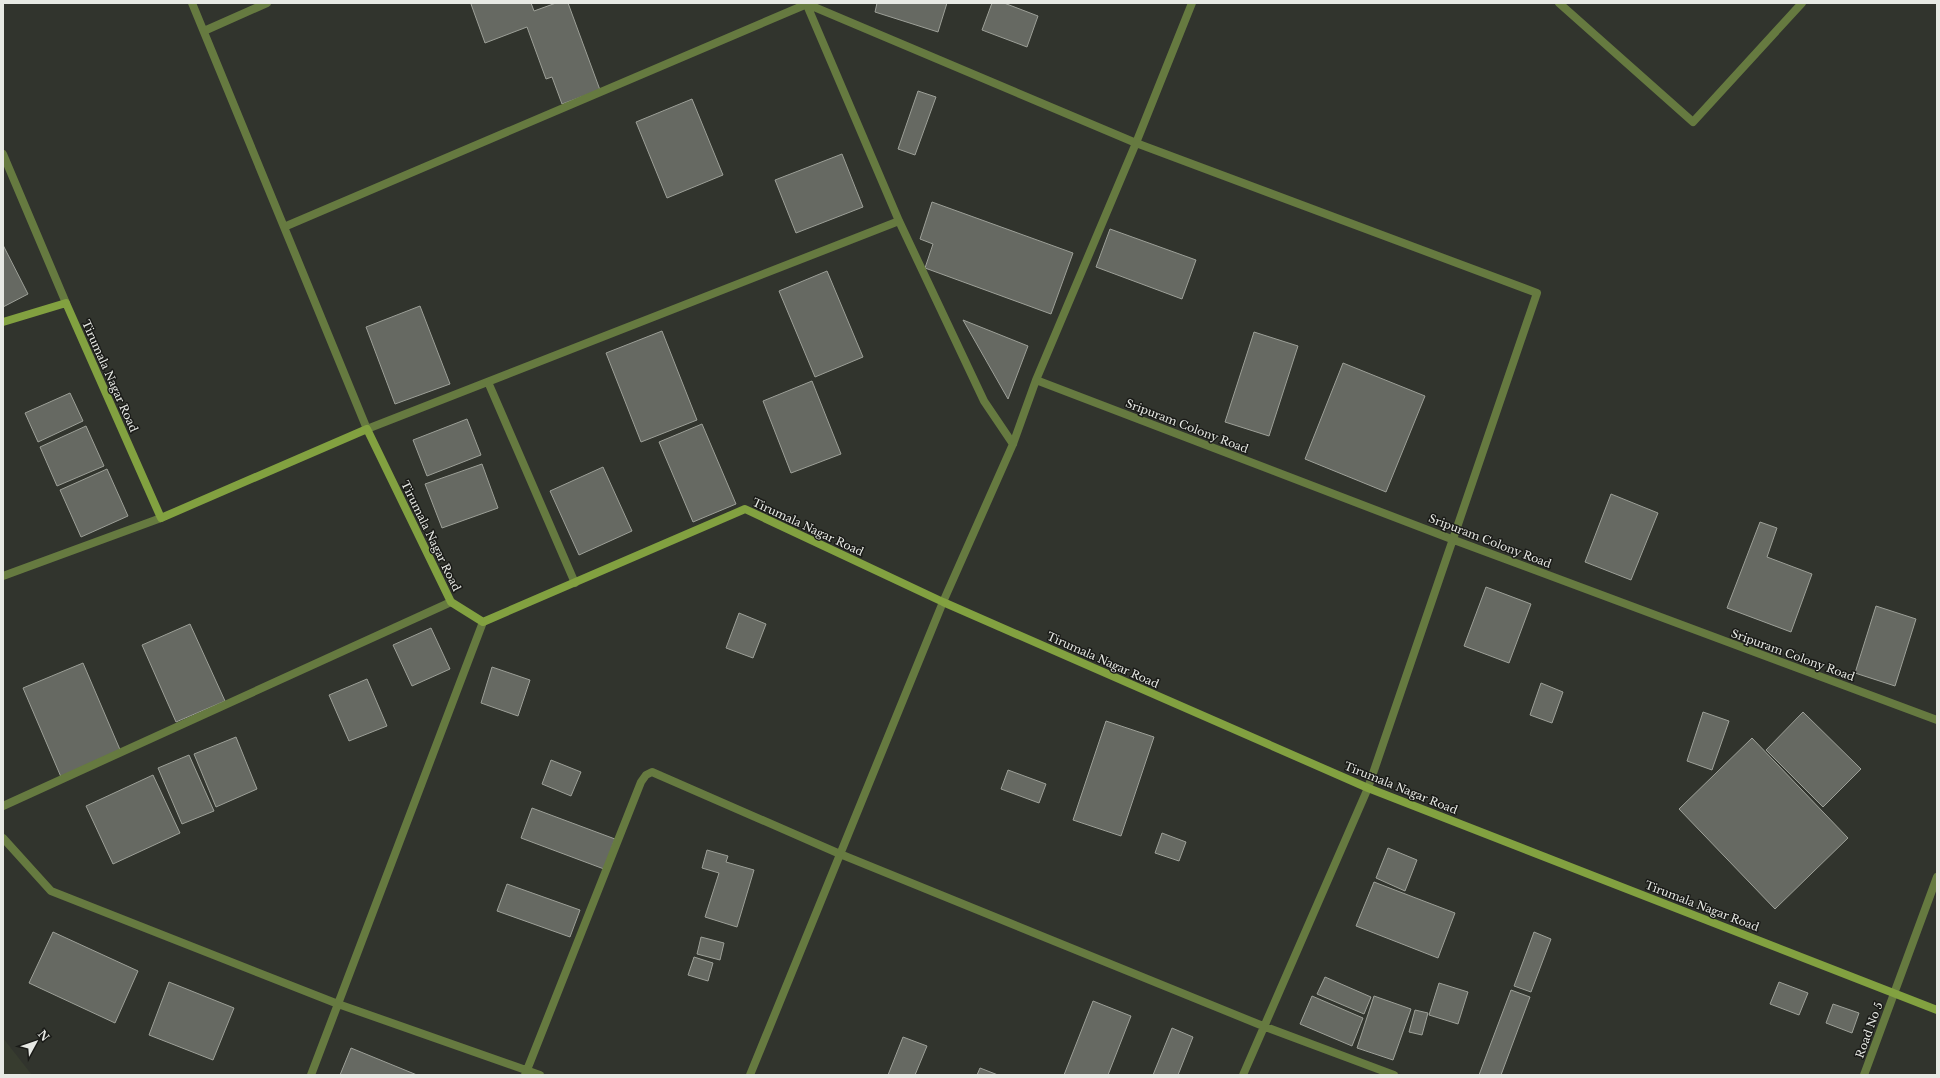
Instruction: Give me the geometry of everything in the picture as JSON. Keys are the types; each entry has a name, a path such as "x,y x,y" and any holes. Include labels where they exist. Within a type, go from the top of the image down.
{"street":[{"path":"192,3 366,429"},
{"path":"204,31 267,3"},
{"path":"284,227 807,3 1136,143 1537,293 1454,540 1368,788 1263,1026 1243,1075"},
{"path":"807,3 899,222 984,401 1013,444"},
{"path":"750,1075 943,602 1013,444 1036,380 1136,143 1192,3"},
{"path":"1559,3 1693,122 1802,3"},
{"path":"3,154 66,303 3,322"},
{"path":"3,576 161,518 366,429 899,222"},
{"name":"Tirumala Nagar Road","path":"66,303 161,518"},
{"name":"Sripuram Colony Road","path":"1036,380 1454,540 1937,720"},
{"path":"488,382 575,583"},
{"name":"Tirumala Nagar Road","path":"366,429 451,602 483,622 745,509 943,602 1368,788 1937,1010"},
{"path":"3,806 451,602"},
{"path":"311,1075 483,622"},
{"path":"526,1072 638,789 646,775 655,773 840,854 1263,1026 1394,1075"},
{"path":"3,838 51,891 338,1004 526,1072 540,1075"},
{"path":"1894,993 1937,877"},
{"name":"Road No 5","path":"1864,1075 1894,993"}],"shaded area":[{"path":"3,1038 32,1075 3,1075"}],"building":[{"path":"531,3 534,11 556,3 568,3 600,90 562,104 552,77 546,79 527,27 485,43 471,4"},
{"path":"877,3 947,3 938,32 875,12"},
{"path":"992,3 1004,3 1038,16 1027,47 982,30"},
{"path":"918,91 936,97 915,155 898,149"},
{"path":"692,99 723,175 667,198 636,122"},
{"path":"842,154 863,207 796,233 775,180"},
{"path":"932,202 1073,253 1051,314 925,268 933,244 920,239"},
{"path":"1110,229 1196,260 1182,299 1096,267"},
{"path":"3,245 28,294 3,307"},
{"path":"827,271 863,357 815,377 779,291"},
{"path":"420,306 450,384 395,404 366,327"},
{"path":"963,320 1028,346 1008,399"},
{"path":"662,331 697,420 641,442 606,353"},
{"path":"1254,332 1298,346 1269,436 1225,422"},
{"path":"1343,363 1425,396 1386,492 1305,459"},
{"path":"812,381 841,454 791,473 763,401"},
{"path":"70,393 83,421 38,442 25,413"},
{"path":"467,419 481,455 427,476 413,440"},
{"path":"702,424 736,504 693,522 659,442"},
{"path":"86,426 104,466 57,486 40,447"},
{"path":"482,464 498,508 442,528 425,484"},
{"path":"603,467 632,531 579,555 550,491"},
{"path":"107,469 128,516 81,537 60,490"},
{"path":"1611,494 1658,513 1631,580 1585,562"},
{"path":"1760,522 1777,528 1767,557 1812,574 1791,632 1727,608"},
{"path":"1486,587 1531,604 1509,663 1464,646"},
{"path":"1876,606 1916,619 1895,686 1855,673"},
{"path":"739,613 766,624 753,658 726,648"},
{"path":"190,624 225,701 176,722 142,645"},
{"path":"431,628 450,669 412,686 393,645"},
{"path":"83,663 121,752 61,777 23,688"},
{"path":"492,667 530,680 518,716 481,703"},
{"path":"367,679 387,726 349,741 329,695"},
{"path":"1541,683 1563,692 1552,723 1530,715"},
{"path":"1703,712 1729,721 1712,770 1687,761"},
{"path":"1803,712 1861,769 1823,807 1766,750"},
{"path":"1106,721 1154,737 1121,836 1073,820"},
{"path":"236,737 257,789 216,807 194,754"},
{"path":"1752,738 1848,838 1775,909 1679,809"},
{"path":"189,755 214,811 182,824 158,768"},
{"path":"551,760 581,772 571,796 542,784"},
{"path":"1008,770 1046,784 1039,803 1001,789"},
{"path":"153,775 180,833 113,864 86,806"},
{"path":"532,808 615,839 604,869 521,838"},
{"path":"1162,833 1186,842 1179,861 1155,853"},
{"path":"1388,848 1417,860 1405,891 1376,878"},
{"path":"707,850 728,856 726,862 754,870 737,927 705,917 719,873 702,868"},
{"path":"1374,882 1455,913 1438,958 1356,926"},
{"path":"507,884 580,910 570,937 497,911"},
{"path":"53,932 138,971 115,1023 29,983"},
{"path":"1534,932 1551,939 1531,992 1514,986"},
{"path":"701,937 724,943 720,960 697,954"},
{"path":"694,957 713,963 708,981 688,975"},
{"path":"1325,977 1371,997 1364,1014 1317,994"},
{"path":"169,982 234,1008 213,1060 149,1035"},
{"path":"1779,982 1808,993 1799,1015 1770,1004"},
{"path":"1439,983 1468,992 1458,1024 1429,1015"},
{"path":"1511,990 1530,997 1501,1075 1479,1075"},
{"path":"1312,996 1363,1018 1352,1046 1300,1024"},
{"path":"1374,996 1411,1009 1393,1060 1357,1048"},
{"path":"1093,1001 1131,1016 1108,1075 1064,1075"},
{"path":"1833,1004 1859,1013 1852,1033 1826,1023"},
{"path":"1415,1010 1428,1013 1422,1035 1409,1032"},
{"path":"1172,1028 1193,1037 1178,1075 1153,1075"},
{"path":"903,1037 927,1046 915,1075 888,1075"},
{"path":"351,1048 417,1075 340,1075"},
{"path":"980,1068 998,1075 977,1075"}]}
